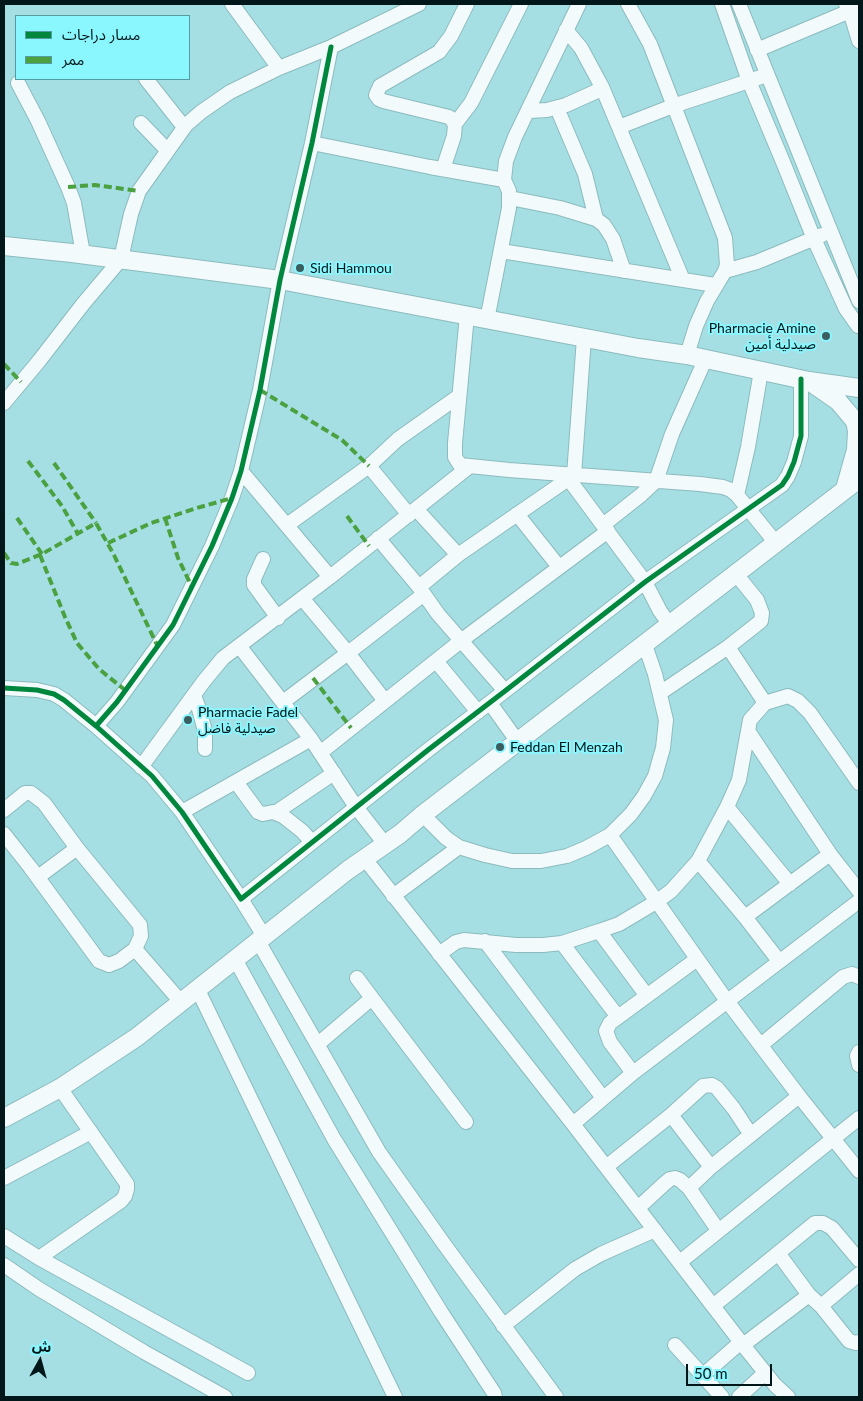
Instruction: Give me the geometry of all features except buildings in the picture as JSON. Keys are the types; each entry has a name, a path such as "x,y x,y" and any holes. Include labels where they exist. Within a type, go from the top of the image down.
{"main road":[{"path":"4,246 83,254 280,280 584,338 687,355 805,380 858,388"},
{"path":"4,1118 60,1088 137,1037 235,959 852,484 857,423 838,401 805,380"}],"street":[{"path":"232,4 279,68"},
{"path":"4,403 121,259 131,214 139,191 184,126 230,92 419,4"},
{"path":"455,124 449,117 383,101 376,95 380,86 439,52 451,36 467,4"},
{"path":"443,169 454,136 455,124 471,104 521,4"},
{"path":"487,320 510,198 504,180 504,169 509,152 579,4"},
{"path":"628,4 650,44 673,106 718,214 725,238 727,265 725,272 715,285 696,326 687,355"},
{"path":"722,4 748,82 814,239 846,309 859,327"},
{"path":"738,4 859,301"},
{"path":"757,50 852,7 859,41"},
{"path":"566,30 581,48 602,87 683,280"},
{"path":"96,726 156,650 172,625 212,546 241,471 260,390 280,280 312,143 330,47"},
{"path":"619,127 673,106 767,75"},
{"path":"147,80 184,126"},
{"path":"18,83 38,120 68,187 74,204 83,254"},
{"path":"529,110 556,108 595,92 602,87"},
{"path":"556,108 585,174 596,219"},
{"path":"141,123 167,150"},
{"path":"312,143 504,180"},
{"path":"510,198 560,208 596,219 604,225 613,239 624,271"},
{"path":"725,272 757,262 831,232"},
{"path":"501,251 715,285"},
{"path":"467,316 455,457 460,465 571,477 656,481 715,486 728,489 737,494 776,543"},
{"path":"584,338 571,477 645,582 660,611 670,625"},
{"path":"320,753 462,640 559,567 606,528 656,481 672,434 705,360"},
{"path":"737,494 748,447 761,371"},
{"path":"241,899 645,582 782,485 794,462 801,436 805,380"},
{"path":"287,525 370,466 398,439 459,396"},
{"path":"370,466 413,512 458,555"},
{"path":"141,767 223,658 330,578 470,466"},
{"path":"241,471 330,578"},
{"path":"282,702 348,653 421,591 458,555 571,477"},
{"path":"517,514 559,567"},
{"path":"378,538 438,614 505,691"},
{"path":"263,559 254,579 254,585 278,618"},
{"path":"660,693 728,647 761,621 762,613 757,600 736,574"},
{"path":"302,598 385,701"},
{"path":"421,816 424,816 459,848 485,856 512,861 541,861 567,856 610,835 631,814 644,796 654,776 663,748 666,720 660,693 645,645"},
{"path":"240,647 311,739 356,807 385,844"},
{"path":"728,647 765,702"},
{"path":"436,661 478,712"},
{"path":"4,688 37,690 54,694 64,700 141,767 161,786 182,812 241,899 318,1044 380,1152 503,1326 556,1397"},
{"path":"194,695 205,731 204,749"},
{"path":"439,954 456,942 464,940 525,945 562,943 619,924 671,891 698,861 727,807 738,780 750,720 765,702 788,696 798,701 810,713 859,783"},
{"path":"490,703 518,742"},
{"path":"748,731 830,854 859,891"},
{"path":"182,812 311,739"},
{"path":"236,782 258,812 263,814 275,813 334,773"},
{"path":"4,810 25,793 32,793 44,803 77,848 140,925 141,936 135,949 110,965 99,961 4,834"},
{"path":"727,807 790,884"},
{"path":"275,813 294,824 312,842"},
{"path":"610,835 727,1001 859,1171"},
{"path":"38,877 77,848"},
{"path":"393,896 459,848"},
{"path":"745,917 830,854"},
{"path":"365,859 656,1230 779,1394"},
{"path":"698,861 779,961"},
{"path":"573,1124 634,1073 859,901"},
{"path":"598,931 647,996"},
{"path":"486,941 603,1098"},
{"path":"562,943 618,1017"},
{"path":"135,949 181,1002"},
{"path":"235,959 334,1139 441,1312 494,1393 494,1397"},
{"path":"634,1073 607,1036 606,1031 610,1023 697,959"},
{"path":"761,1045 843,977 852,974 859,977"},
{"path":"357,978 466,1122"},
{"path":"198,988 396,1397"},
{"path":"318,1044 372,998"},
{"path":"859,1052 859,1065"},
{"path":"606,1167 671,1115 703,1086 712,1085 717,1088 751,1135"},
{"path":"39,1258 112,1208 125,1196 127,1184 60,1088"},
{"path":"688,1188 799,1096"},
{"path":"671,1115 711,1167"},
{"path":"680,1262 859,1118"},
{"path":"4,1178 91,1132"},
{"path":"638,1208 670,1179 680,1180 688,1188 718,1230"},
{"path":"713,1306 816,1223 823,1223 832,1228 859,1260"},
{"path":"503,1326 575,1269 601,1254 656,1230"},
{"path":"4,1236 39,1258 248,1373"},
{"path":"778,1253 809,1295 821,1306 849,1341 859,1342"},
{"path":"4,1265 39,1289 144,1352 225,1397"},
{"path":"821,1306 859,1274"},
{"path":"702,1376 809,1295"},
{"path":"675,1345 722,1397"},
{"path":"739,1397 765,1373"}],"marked path":[{"path":"68,187 95,185 139,191"},
{"path":"4,364 21,382"},
{"path":"260,390 342,440 369,466"},
{"path":"28,461 62,506 78,534"},
{"path":"54,463 96,523"},
{"path":"108,543 151,523 232,498"},
{"path":"347,516 369,546"},
{"path":"17,518 42,554"},
{"path":"165,518 178,558 192,587"},
{"path":"4,553 11,563 17,564 42,554 96,523 114,555 158,647"},
{"path":"40,555 77,643 99,669 125,690"},
{"path":"313,678 351,728"}],"cycle path":[{"path":"96,726 117,702 173,625 212,546 232,498 241,471 260,390 280,280 312,143 331,47"},
{"path":"4,688 37,690 54,694 96,726 152,776 182,812 241,899 428,750 645,582 782,485 794,462 801,436 801,379"}],"place":[{"name":"Sidi Hammou","path":"300,268"},
{"name":"Pharmacie Amine صيدلية أمين","path":"826,336"},
{"name":"Pharmacie Fadel صيدلية فاضل","path":"188,720"},
{"name":"Feddan El Menzah","path":"500,747"}]}
